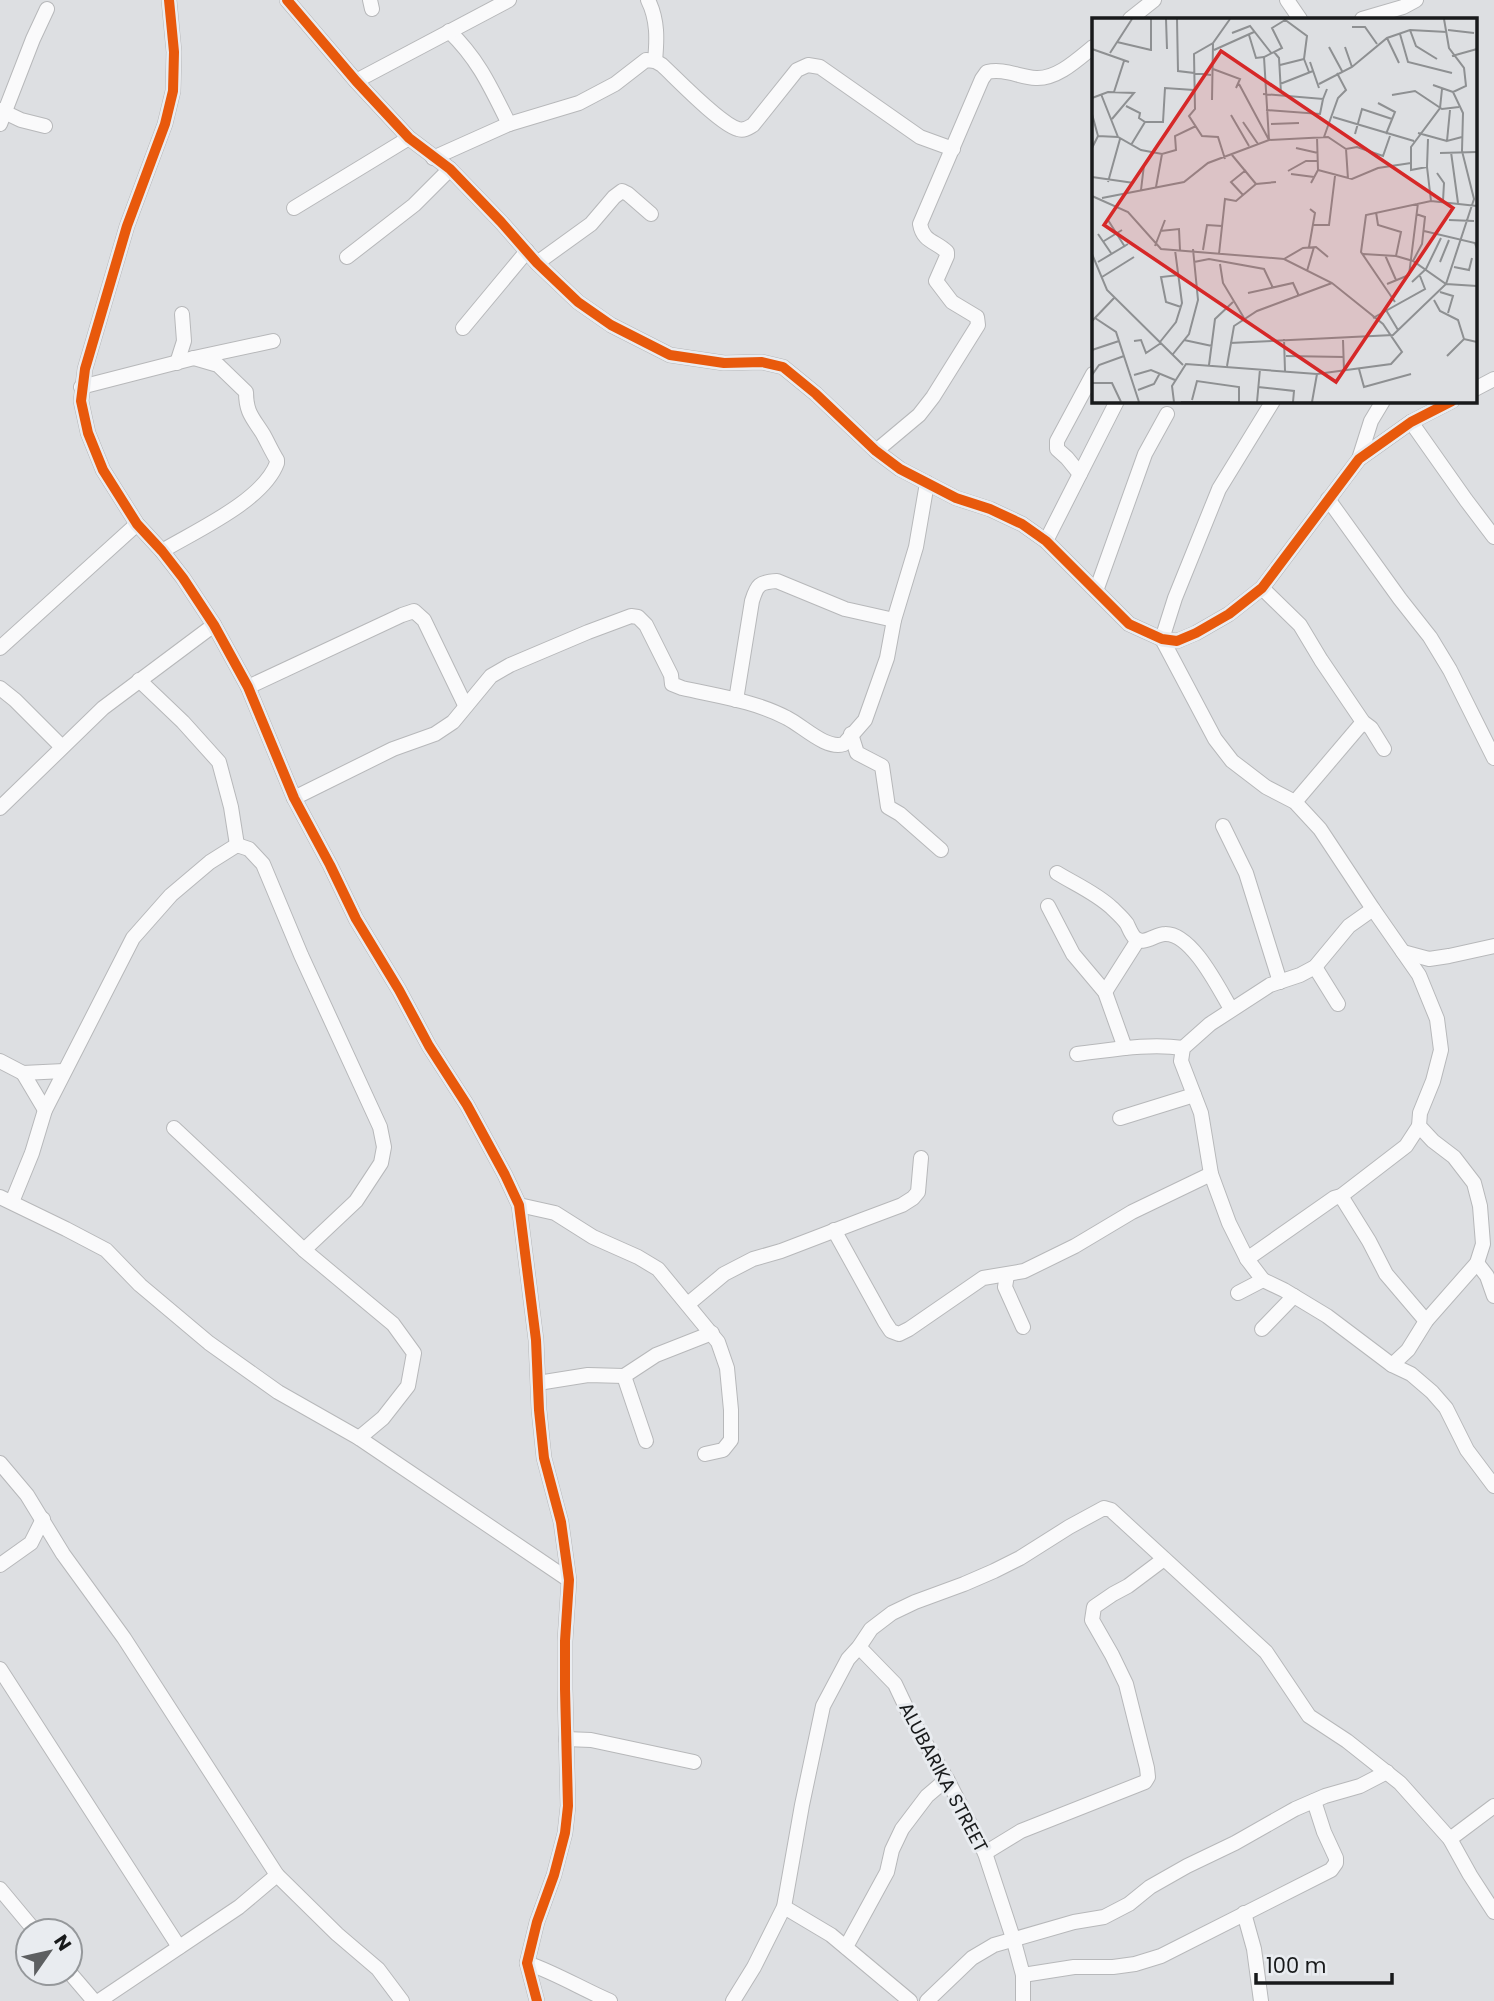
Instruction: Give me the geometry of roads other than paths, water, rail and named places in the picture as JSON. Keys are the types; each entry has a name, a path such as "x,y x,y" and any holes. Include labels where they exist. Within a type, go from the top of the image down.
{"street":[{"path":"169,0 174,52 173,91 165,124 127,226 85,369 81,401 88,433 103,470 137,524 183,578 214,625 248,687 294,797 356,919 429,1046 467,1105 519,1205 537,1340 544,1458 561,1522 569,1580 565,1641 568,1806 565,1833 527,1963 537,2001"},
{"path":"287,0 409,138 450,169 537,263 578,302 611,325 670,355 724,363 762,362 783,367 876,451 900,468 956,498 990,509 1022,524 1046,541 1129,624 1162,639 1177,641 1196,633 1229,614 1262,588 1359,459 1411,422 1449,402"},
{"path":"356,81 509,0"},
{"path":"648,0 656,24 655,61"},
{"path":"1131,18 1154,0"},
{"path":"1287,0 1299,18"},
{"path":"1365,18 1403,7 1416,0"},
{"path":"45,126 2,116 47,9"},
{"path":"449,31 467,49 485,75 509,124"},
{"path":"876,451 919,415 978,325 976,317 952,302 936,281 947,252 928,240 920,224 987,72 997,69 1038,78 1052,75 1071,65 1092,48"},
{"path":"433,158 509,124 556,116 615,84 646,60 662,65 721,118 736,129 744,130 753,125 797,70 808,65 820,67 920,137 953,149"},
{"path":"294,208 409,138"},
{"path":"470,155 474,140"},
{"path":"347,257 414,205 450,169"},
{"path":"537,263 591,224 622,191 651,214"},
{"path":"463,328 527,251"},
{"path":"177,362 184,341 182,314"},
{"path":"81,387 273,341"},
{"path":"162,551 241,505 265,481 277,460 251,418 246,406 246,392 218,365 194,358"},
{"path":"1080,474 1057,449 1057,441 1092,375"},
{"path":"1476,388 1494,379"},
{"path":"1046,541 1116,402"},
{"path":"1247,1259 1340,1196 1406,1146 1419,1126 1420,1113 1433,1081 1441,1050 1437,1019 1419,975 1320,829 1295,802 1266,787 1232,761 1215,739 1162,639 1175,598 1219,489 1272,402"},
{"path":"1359,459 1371,421 1382,402"},
{"path":"1096,591 1145,454 1167,414"},
{"path":"1411,422 1466,500 1490,519 1494,537"},
{"path":"294,797 393,749 435,734 453,722 491,676 510,665 631,616 638,617 646,625 671,675 672,684 767,709 786,717 831,746 844,744 865,720 887,658 894,620 916,547 928,483"},
{"path":"1328,499 1430,637 1450,670 1494,758"},
{"path":"1,645 137,524"},
{"path":"736,700 752,601 756,587 765,581 776,581 845,610 894,620"},
{"path":"1262,588 1300,625 1321,660 1363,722 1371,727 1384,749"},
{"path":"248,687 414,611 424,620 465,705"},
{"path":"0,807 103,708 214,625"},
{"path":"139,680 183,722 219,762 231,807 237,845"},
{"path":"0,688 62,747"},
{"path":"1295,802 1363,722"},
{"path":"851,734 857,753 882,766 888,807 900,814 941,850"},
{"path":"1223,826 1246,873 1280,982"},
{"path":"237,845 210,862 171,895 133,938 45,1110 32,1153 6,1200 106,1250 140,1285 209,1343 278,1392 359,1438 569,1580"},
{"path":"237,845 249,849 263,864 328,1017 380,1127 384,1147 381,1163 356,1201 304,1250"},
{"path":"1057,873 1107,903 1138,940 1165,934 1177,936 1185,942 1198,957 1231,1009"},
{"path":"1048,906 1073,954 1105,992 1125,1048"},
{"path":"1373,909 1349,926 1315,967 1270,985 1210,1024 1183,1048 1181,1061 1201,1114 1211,1174 1228,1223 1247,1259 1263,1280 1327,1316 1392,1365 1410,1374 1446,1408 1467,1450 1494,1486"},
{"path":"1105,992 1138,940"},
{"path":"1403,952 1429,959 1494,946"},
{"path":"1315,967 1338,1004"},
{"path":"1077,1054 1125,1048 1183,1048"},
{"path":"0,1061 23,1073 64,1071"},
{"path":"23,1073 45,1110"},
{"path":"1120,1118 1194,1095"},
{"path":"1392,1365 1408,1350 1426,1321 1477,1263 1488,1226 1474,1183 1454,1157 1419,1126"},
{"path":"174,1128 304,1250 393,1324 414,1353 408,1386 383,1419 359,1438"},
{"path":"688,1304 724,1274 753,1259 902,1205 918,1192 921,1158"},
{"path":"834,1230 884,1322 891,1331 899,1334 983,1278 1024,1272 1132,1212 1211,1174"},
{"path":"1340,1196 1369,1241 1386,1275 1426,1321"},
{"path":"519,1205 555,1213 593,1237 658,1269 712,1333 718,1342 726,1368 731,1440 723,1450 705,1454"},
{"path":"1477,1263 1487,1276 1494,1296"},
{"path":"1007,1275 1005,1287 1023,1327"},
{"path":"1238,1293 1263,1280"},
{"path":"1262,1329 1294,1296"},
{"path":"538,1382 588,1376 624,1376 656,1355 712,1333"},
{"path":"624,1376 646,1441"},
{"path":"0,1463 27,1495 63,1553 124,1638 277,1875 337,1934 378,1969 402,2001"},
{"path":"733,2001 754,1967 784,1907 823,1706 848,1659 871,1629 892,1613 994,1571 1104,1508 1111,1510 1266,1652 1309,1716 1347,1741 1400,1783 1450,1839 1494,1910"},
{"path":"0,1565 31,1543 43,1519"},
{"path":"31,1543 63,1553"},
{"path":"985,1853 1021,1831 1145,1782 1148,1777 1147,1768 1126,1684 1091,1620 1094,1607 1164,1559"},
{"name":"ALUBARIKA STREET","path":"859,1647 895,1685 985,1853 1023,1975 1023,2001"},
{"path":"0,1669 179,1947"},
{"path":"566,1739 591,1740 694,1762"},
{"path":"927,2001 972,1958 993,1945 1074,1922 1104,1917 1187,1866 1314,1801 1360,1786 1387,1772"},
{"path":"846,1947 887,1872 892,1850 902,1829 927,1796 947,1779"},
{"path":"1023,1975 1074,1967 1135,1964 1161,1956 1331,1870 1336,1858 1314,1801"},
{"path":"1450,1839 1494,1806"},
{"path":"83,1987 96,2001 239,1907 277,1875"},
{"path":"0,1889 23,1917"},
{"path":"784,1907 831,1935 910,2001"},
{"path":"1244,1913 1254,1949 1261,2001"},
{"path":"527,1963 610,2001"}]}
